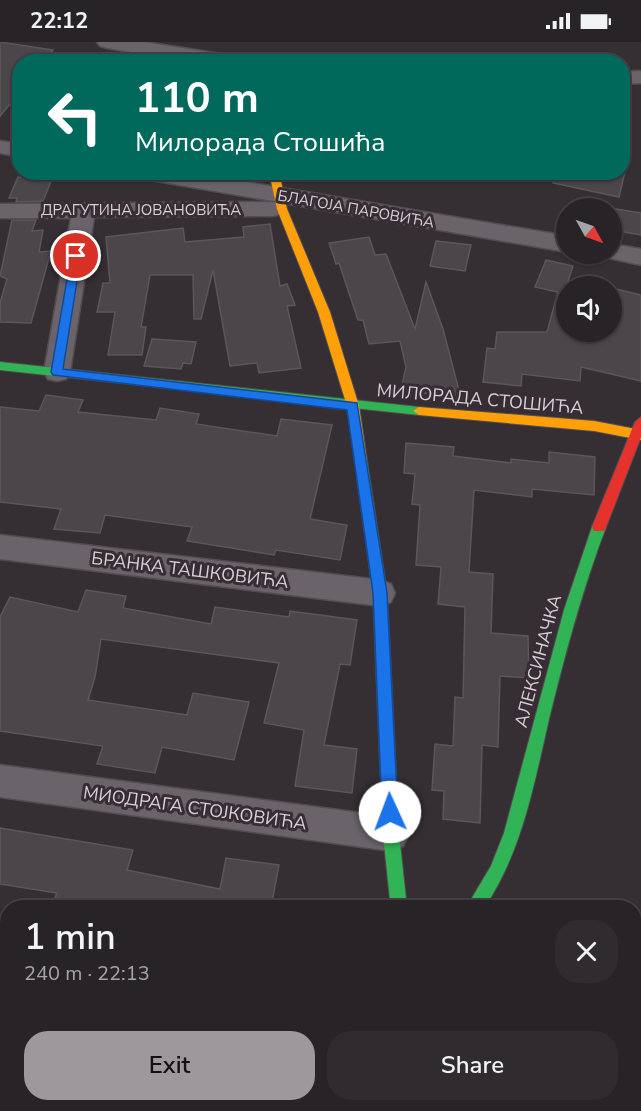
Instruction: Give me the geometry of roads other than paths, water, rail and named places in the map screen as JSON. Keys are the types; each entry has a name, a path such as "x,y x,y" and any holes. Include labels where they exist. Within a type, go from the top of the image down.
{"street":[{"path":"107,42 183,54"},
{"name":"БЛАГОЈА ПАРОВИЋА","path":"181,180 281,202 556,242"},
{"path":"276,180 281,202 324,312 353,406 380,593 391,834 398,900"},
{"name":"ДРАГУТИНА ЈОВАНОВИЋА","path":"0,211 281,202"},
{"path":"57,372 84,210"},
{"path":"622,254 641,257"},
{"name":"МИЛОРАДА СТОШИЋА","path":"0,366 353,406 639,430"},
{"name":"АЛЕКСИНАЧКА","path":"480,900 508,847 580,573 639,430"},
{"name":"БРАНКА ТАШКОВИЋА","path":"0,548 380,593"},
{"name":"МИОДРАГА СТОЈКОВИЋА","path":"0,781 391,834"}]}
